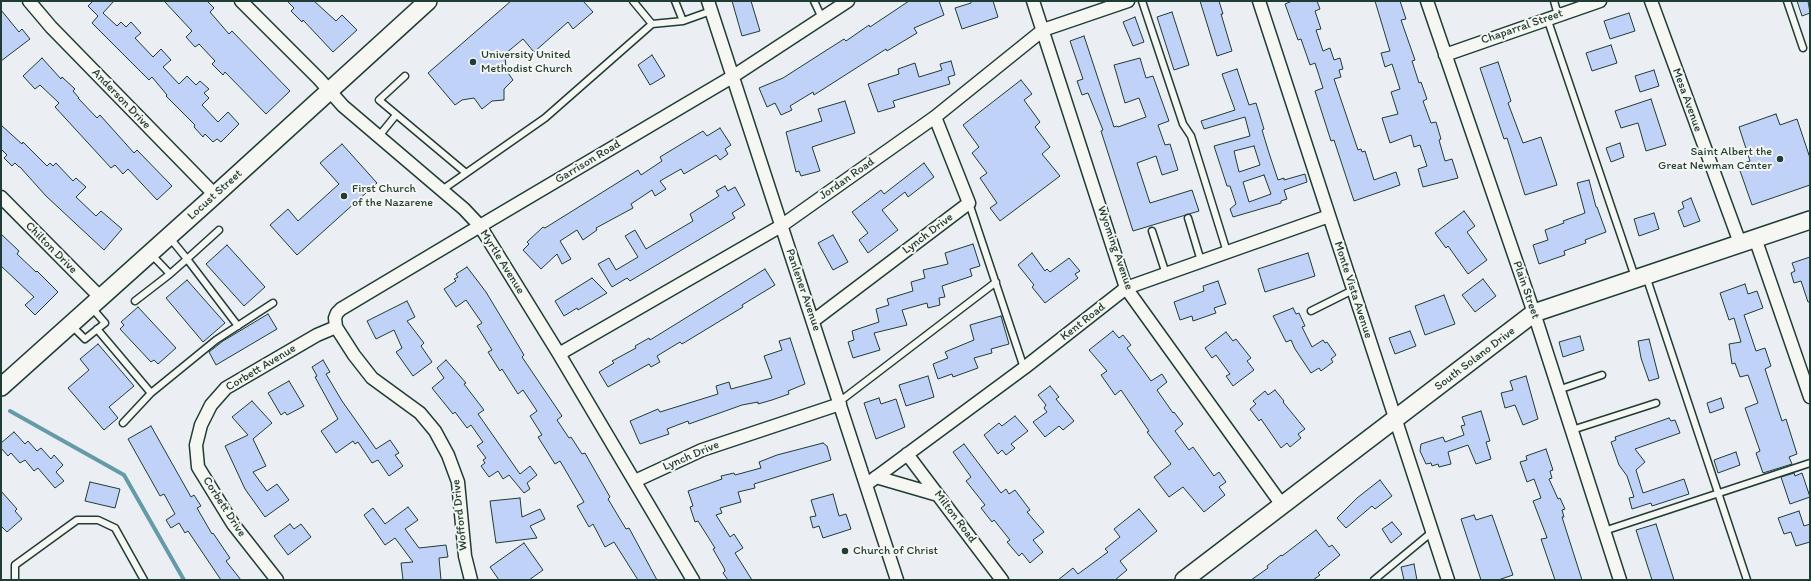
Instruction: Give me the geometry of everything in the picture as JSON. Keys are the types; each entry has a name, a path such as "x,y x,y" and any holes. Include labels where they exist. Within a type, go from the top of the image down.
{"street":[{"name":"Anderson Drive","path":"29,1 51,27 215,195"},
{"name":"Myrtle Avenue","path":"241,1 342,106 464,209 480,226 559,354 693,580"},
{"name":"Locust Street","path":"1,387 428,1"},
{"name":"Garrison Road","path":"336,327 335,318 341,309 732,77 848,1"},
{"name":"Wyoming Avenue","path":"1033,1 1126,288 1282,505"},
{"name":"Jordan Road","path":"559,354 781,226 935,117 1043,30 1128,1"},
{"name":"Monte Vista Avenue","path":"1259,1 1448,580"},
{"name":"Plain Street","path":"1426,1 1534,313 1620,580"},
{"name":"Chaparral Street","path":"1445,55 1553,16 1600,1"},
{"name":"Mesa Avenue","path":"1651,1 1810,397"},
{"name":"Panlener Avenue","path":"710,6 840,403 871,480 897,580"},
{"path":"935,117 969,203"},
{"name":"Chilton Drive","path":"1,197 96,302"},
{"name":"Lynch Drive","path":"813,321 969,203"},
{"name":"Kent Road","path":"871,480 1024,368 1126,288 1329,216"},
{"name":"South Solano Drive","path":"1184,580 1534,313 1810,220"},
{"name":"Corbett Avenue","path":"201,425 211,405 226,388 317,335 336,327"},
{"name":"Wofford Drive","path":"336,327 354,355 372,378 420,412 442,442 454,468 458,482 465,556 471,580"},
{"name":"Lynch Drive","path":"635,481 702,450 840,403"},
{"name":"Corbett Drive","path":"201,425 196,445 198,467 233,524 277,580"},
{"name":"Milton Road","path":"907,454 1002,580"},
{"path":"871,480 938,495"}],"lane":[{"path":"633,1 652,24"},
{"path":"675,1 683,21"},
{"path":"814,1 822,18"},
{"path":"1142,1 1183,124 1191,136 1227,252"},
{"path":"1554,1 1553,16 1641,277 1719,493 1747,580"},
{"path":"1786,1 1803,48"},
{"path":"442,190 545,118 652,24 683,21 710,6"},
{"path":"405,76 379,100 466,173"},
{"path":"379,136 396,115"},
{"path":"969,203 1024,368"},
{"path":"1188,218 1201,261"},
{"path":"135,301 170,274 219,230"},
{"path":"1152,231 1166,274"},
{"path":"169,236 238,326"},
{"path":"150,253 170,274"},
{"path":"840,403 996,282"},
{"path":"1311,310 1354,290"},
{"path":"70,325 85,339 105,323 96,302"},
{"path":"123,422 151,393 216,340 273,303"},
{"path":"98,329 151,393"},
{"path":"1558,390 1602,375"},
{"path":"1572,430 1656,403"},
{"path":"1604,531 1810,463"},
{"path":"15,580 15,565 77,520 98,520 115,528 144,580"},
{"path":"1374,580 1432,532"}],"building":[{"path":"93,1 114,1 103,13 117,26 121,22 126,27 131,22 141,33 135,38 153,57 161,49 171,60 163,67 179,84 187,76 196,85 200,81 209,89 204,93 209,98 202,105 218,122 228,112 239,124 221,142 217,139 213,142 205,134 203,137 194,127 195,125 166,96 167,95 152,77 149,80 92,23 98,16 88,6"},
{"path":"164,1 207,1 214,8 210,12 229,34 232,31 290,91 266,114 225,72 223,75 212,64 215,61 199,44 195,47 186,37 192,31"},
{"path":"287,1 314,1 336,21 342,15 357,30 333,52 303,20 302,22 291,11 294,8"},
{"name":"University United Methodist Church","path":"511,1 583,1 593,12 573,29 568,22 534,52 523,39 505,54 506,70 513,80 504,89 504,100 492,101 482,109 474,98 462,100 455,105 428,73"},
{"path":"732,1 751,1 760,31 742,36"},
{"path":"909,1 939,1 944,15 914,28 917,33 887,51 886,49 814,95 813,92 790,106 792,110 781,115 775,103 767,107 759,88 783,78 844,39 846,41 869,25 870,27"},
{"path":"971,1 993,1 998,17 962,29 955,8 971,3"},
{"path":"1200,1 1219,1 1223,14 1221,14 1232,51 1217,56"},
{"path":"1292,1 1317,1 1320,9 1315,11 1321,29 1316,30 1323,51 1330,48 1334,60 1340,58 1343,69 1339,70 1341,77 1334,79 1358,150 1361,149 1362,152 1365,151 1374,180 1396,172 1400,185 1354,201 1334,140 1331,141 1315,91 1323,88 1315,63 1310,65 1301,39 1298,40 1285,4"},
{"path":"1375,1 1400,1 1406,19 1401,20 1415,60 1412,61 1419,83 1421,82 1427,99 1423,101 1431,123 1436,122 1445,161 1452,159 1458,178 1423,187 1418,169 1427,166 1420,145 1414,147 1411,135 1390,143 1382,118 1398,114 1391,92 1400,89 1392,64 1385,67 1381,53 1390,51"},
{"path":"1797,1 1808,1 1810,13 1802,16"},
{"path":"1,10 19,32 22,29 30,39 1,61"},
{"path":"1172,12 1189,65 1174,70 1157,17"},
{"path":"1629,13 1635,31 1610,39 1604,21"},
{"path":"1135,17 1144,42 1133,46 1123,22"},
{"path":"1084,36 1114,127 1146,117 1139,98 1125,103 1114,65 1140,58 1146,78 1153,76 1169,121 1158,125 1165,145 1170,144 1178,170 1162,175 1156,156 1137,163 1150,203 1192,190 1199,211 1133,231 1101,131 1103,130 1088,93 1082,95 1077,81 1083,79 1070,41"},
{"path":"1611,45 1617,63 1592,71 1586,53"},
{"path":"652,55 665,76 650,85 638,65"},
{"path":"42,58 61,79 62,77 75,89 73,91 78,98 97,118 100,115 134,153 137,150 172,186 157,200 128,169 123,174 115,165 111,168 55,107 59,103 40,85 35,89 23,76"},
{"path":"951,61 955,75 948,77 950,84 893,101 895,107 878,112 868,84 899,74 898,69 915,63 919,77 942,70 940,64"},
{"path":"1498,62 1511,101 1508,103 1523,143 1541,137 1557,185 1525,195 1507,138 1504,139 1480,68"},
{"path":"1237,69 1249,105 1256,103 1264,129 1262,130 1278,180 1284,178 1284,180 1305,174 1307,182 1284,190 1287,199 1281,201 1281,203 1233,217 1230,209 1236,204 1230,186 1227,186 1214,146 1250,136 1245,117 1204,129 1201,121 1235,110 1222,74","holes":["1254,146 1260,165 1239,172 1234,151","1264,175 1271,194 1249,202 1243,182"]},
{"path":"1654,70 1659,86 1640,92 1635,76"},
{"path":"1021,80 1032,94 1024,100 1040,122 1035,127 1050,147 1042,154 1060,176 1000,221 990,208 997,203 980,178 987,173 972,153 979,147 963,125"},
{"path":"1651,99 1666,145 1646,151 1638,123 1621,128 1615,111"},
{"path":"845,101 855,133 812,147 820,171 801,176 799,171 796,172 786,132 822,121 818,109"},
{"name":"Saint Albert the Great Newman Center","path":"1776,114 1780,125 1797,119 1810,158 1810,185 1752,205 1738,165 1750,161 1739,127"},
{"path":"1,125 22,144 23,142 47,166 50,163 53,166 56,163 73,181 76,178 86,187 76,197 96,216 101,211 122,229 104,250 46,196 20,167 15,163 12,166 4,158 7,155 1,149"},
{"path":"720,128 731,145 725,149 728,154 720,160 716,155 684,174 681,169 660,181 666,189 655,196 652,190 631,204 633,208 596,228 597,230 583,240 577,230 560,241 571,259 562,264 557,254 541,269 523,250 529,244 527,242 543,227 545,228 638,170 641,175 662,161 660,157 703,131 707,136"},
{"path":"1620,143 1624,157 1611,162 1606,148"},
{"name":"First Church of the Nazarene","path":"342,144 377,183 297,255 270,225 288,209 298,221 339,184 320,163"},
{"path":"924,163 934,177 908,197 905,192 882,210 898,230 868,253 859,240 868,233 852,212 881,190 884,194"},
{"path":"1589,180 1596,207 1606,232 1585,240 1586,243 1564,251 1565,255 1539,264 1533,245 1548,240 1545,230 1564,223 1563,221 1585,213 1577,183"},
{"path":"725,186 728,191 735,187 745,205 732,213 735,218 630,281 627,278 612,287 598,264 609,258 616,270 638,257 625,236 635,230 646,249 693,221 690,214 719,196 716,191"},
{"path":"1691,198 1700,221 1684,227 1678,211 1684,208 1682,202"},
{"path":"1464,211 1475,226 1467,232 1487,260 1468,274 1448,246 1446,248 1435,233"},
{"path":"1654,213 1659,229 1639,236 1634,219"},
{"path":"1,234 19,251 17,254 58,292 35,315 25,305 34,297 1,266"},
{"path":"833,235 848,262 833,270 818,243"},
{"path":"973,244 980,266 970,269 972,276 942,286 945,297 939,298 940,305 928,308 927,303 902,310 907,325 874,333 880,350 853,358 848,342 854,340 852,331 879,322 876,309 889,305 887,299 913,291 911,282 925,278 923,270 948,264 945,253"},
{"path":"227,245 265,287 244,306 206,264"},
{"path":"1032,253 1045,271 1047,269 1050,272 1069,258 1080,271 1075,274 1078,278 1045,303 1032,287 1034,285 1018,265"},
{"path":"1308,253 1315,276 1265,292 1258,269"},
{"path":"1810,257 1810,302 1808,302 1801,281 1794,283 1791,273 1795,271 1792,263"},
{"path":"467,267 486,292 524,355 522,357 562,416 557,420 569,438 571,437 582,454 585,453 610,497 608,499 626,529 629,528 657,580 638,580 614,542 605,547 593,524 589,527 577,506 584,502 560,461 555,464 538,437 542,435 530,416 537,411 523,390 518,394 502,369 500,371 488,352 492,350 477,326 482,323 466,300 456,307 444,289 456,281 454,279 458,277 456,274"},
{"path":"765,269 775,285 742,305 743,307 682,344 680,342 657,356 660,362 651,367 649,364 608,387 599,372 614,363 612,361 636,348 635,346 649,338 650,340"},
{"path":"592,278 607,293 578,310 577,308 564,316 555,301"},
{"path":"1483,279 1496,296 1475,312 1462,295"},
{"path":"187,280 225,323 203,342 166,298"},
{"path":"1218,281 1226,304 1214,308 1216,313 1193,321 1192,316 1180,320 1174,302 1204,291 1203,286"},
{"path":"1745,284 1748,294 1757,291 1763,308 1744,315 1756,351 1765,348 1771,366 1765,369 1782,421 1786,419 1797,454 1789,457 1792,464 1763,473 1756,453 1760,451 1745,408 1758,403 1748,375 1740,377 1735,363 1732,364 1729,344 1741,342 1734,318 1729,320 1720,293"},
{"path":"1444,295 1455,324 1425,335 1415,306"},
{"path":"407,301 415,317 407,321 424,343 421,346 432,362 413,376 396,352 402,348 394,330 376,339 367,321"},
{"path":"138,307 176,348 158,364 154,360 151,362 120,329 124,325 121,322"},
{"path":"1293,308 1296,314 1299,313 1305,326 1302,327 1312,347 1323,340 1325,343 1327,342 1336,355 1331,359 1333,362 1321,371 1319,368 1311,373 1295,349 1291,340 1286,342 1273,316"},
{"path":"268,314 277,329 216,365 209,352 223,341"},
{"path":"1001,316 1009,344 991,349 992,353 974,358 978,368 953,377 952,374 938,379 933,364 948,358 945,352 974,340 970,325"},
{"path":"1113,331 1119,338 1123,335 1131,345 1127,348 1151,381 1162,374 1167,382 1157,390 1173,413 1174,412 1183,424 1175,431 1189,450 1193,447 1214,476 1219,472 1226,482 1219,487 1225,495 1204,512 1183,487 1169,497 1154,477 1171,464 1147,432 1149,431 1121,390 1115,395 1101,375 1107,371 1089,350"},
{"path":"1410,331 1416,346 1395,354 1389,338"},
{"path":"1226,332 1233,341 1236,339 1251,358 1247,361 1254,370 1233,386 1226,376 1230,374 1216,355 1212,358 1205,348"},
{"path":"1580,336 1584,350 1563,357 1559,342"},
{"path":"790,338 805,384 788,391 789,394 772,400 758,404 758,402 742,405 689,424 688,421 667,429 669,434 640,444 630,421 658,409 660,412 718,394 716,386 729,382 731,389 772,378 764,356 782,350 779,341"},
{"path":"1649,339 1659,378 1649,381 1641,358 1638,341"},
{"path":"98,344 134,386 109,407 118,418 104,430 68,388 89,370 80,359"},
{"path":"323,360 330,372 326,374 342,401 376,449 390,440 399,453 395,455 403,466 389,476 378,460 372,463 358,442 355,444 353,441 336,453 321,431 338,419 315,377 317,376 312,367"},
{"path":"446,360 466,383 464,384 484,410 478,414 520,474 530,466 537,475 527,483 530,489 524,493 509,475 503,479 498,471 489,477 481,466 485,463 483,460 486,458 477,446 483,442 471,425 467,428 455,412 453,414 432,388 444,378 437,368"},
{"path":"928,376 934,397 906,406 899,385"},
{"path":"1526,376 1538,419 1523,425 1515,405 1505,408 1501,393 1513,390 1510,381"},
{"path":"289,381 304,406 287,415 285,412 281,415 268,393"},
{"path":"1050,386 1059,397 1056,399 1074,421 1063,430 1059,426 1045,437 1033,422 1047,412 1044,408 1046,405 1038,395"},
{"path":"1275,390 1305,429 1298,434 1301,438 1290,447 1287,443 1281,448 1261,419 1259,421 1250,409 1256,404 1253,401 1265,391 1268,395"},
{"path":"879,398 881,404 896,399 905,427 876,439 864,403"},
{"path":"1721,398 1724,408 1710,413 1707,403"},
{"path":"252,401 272,423 253,439 266,466 253,472 267,491 277,484 289,500 265,517 245,489 225,446 248,435 232,417"},
{"path":"1481,411 1490,441 1486,442 1491,459 1476,464 1468,445 1448,452 1451,464 1439,467 1438,464 1432,466 1431,463 1426,464 1420,451 1421,444 1443,437 1445,442 1464,435 1461,426 1465,425 1462,417"},
{"path":"1015,416 1028,431 1011,444 1015,448 1006,455 1002,450 998,454 984,435 999,423 1002,426"},
{"path":"1669,418 1671,421 1675,420 1680,433 1635,449 1645,462 1636,470 1643,493 1684,479 1689,494 1652,506 1651,503 1632,509 1629,498 1634,497 1627,476 1619,465 1611,442 1616,440 1615,437"},
{"path":"151,426 191,497 194,495 201,506 197,508 212,534 213,533 230,558 226,561 241,580 221,580 188,531 185,533 179,523 171,528 166,520 175,514 164,494 160,496 128,439"},
{"path":"14,432 25,444 28,441 37,451 41,448 51,459 54,455 63,465 56,472 64,481 55,488 38,468 34,471 25,460 20,463 11,453 8,456 1,448 1,443"},
{"path":"823,443 827,446 831,460 754,484 755,488 738,492 741,502 720,508 722,513 716,515 730,537 734,534 743,548 735,553 752,580 728,580 723,573 725,571 724,568 713,549 715,548 698,521 695,522 690,507 693,506 688,491 722,479 721,476 734,473 735,475 761,468 759,462 777,455"},
{"path":"964,444 1001,493 1006,489 1009,494 1015,490 1030,510 1027,512 1044,532 1033,540 1043,552 1030,563 1022,553 1019,556 1007,542 1010,540 994,520 992,522 981,508 985,505 966,481 971,477 953,452"},
{"path":"1546,449 1553,470 1550,471 1552,478 1549,479 1558,499 1560,498 1565,509 1562,510 1564,517 1562,517 1582,580 1555,580 1541,539 1547,538 1533,501 1541,498 1534,479 1527,482 1520,462 1527,460 1526,456"},
{"path":"1736,452 1740,465 1718,473 1714,460"},
{"path":"1794,473 1795,476 1802,473 1810,497 1790,504 1781,477"},
{"path":"1380,480 1392,496 1375,509 1372,506 1346,528 1337,518 1357,498"},
{"path":"90,482 120,489 115,508 85,501"},
{"path":"1,491 17,509 15,511 22,519 7,532 1,526"},
{"path":"833,494 839,516 846,514 851,529 823,538 819,526 813,528 810,517 816,516 811,500"},
{"path":"520,498 522,517 540,509 545,519 530,526 537,538 496,543 490,501"},
{"path":"408,507 418,520 405,529 419,548 446,545 448,557 439,558 441,580 403,580 401,563 413,562 395,538 385,545 364,515 373,508 385,524"},
{"path":"1139,509 1157,531 1120,561 1127,570 1115,580 1058,580 1073,568 1078,574 1108,552 1105,549 1120,537 1114,529"},
{"path":"1799,511 1804,526 1810,524 1810,542 1796,546 1791,532 1784,534 1778,518"},
{"path":"1474,515 1476,520 1492,515 1513,575 1498,580 1481,580 1461,519"},
{"path":"1392,522 1402,534 1391,543 1382,529"},
{"path":"290,524 294,529 301,524 311,537 288,555 274,536"},
{"path":"1656,524 1674,580 1652,580 1636,530"},
{"path":"1316,530 1329,547 1332,545 1340,555 1318,573 1320,575 1313,580 1251,580 1268,568 1267,566 1281,555 1282,556"},
{"path":"524,543 543,570 529,580 499,580 490,567"},
{"path":"1414,564 1417,580 1404,580 1401,567"}],"waterway":[{"path":"10,411 124,475 184,580"}],"place":[{"name":"University United Methodist Church","path":"473,62"},
{"name":"Saint Albert the Great Newman Center","path":"1780,159"},
{"name":"First Church of the Nazarene","path":"344,196"},
{"name":"Church of Christ","path":"845,551"}]}
